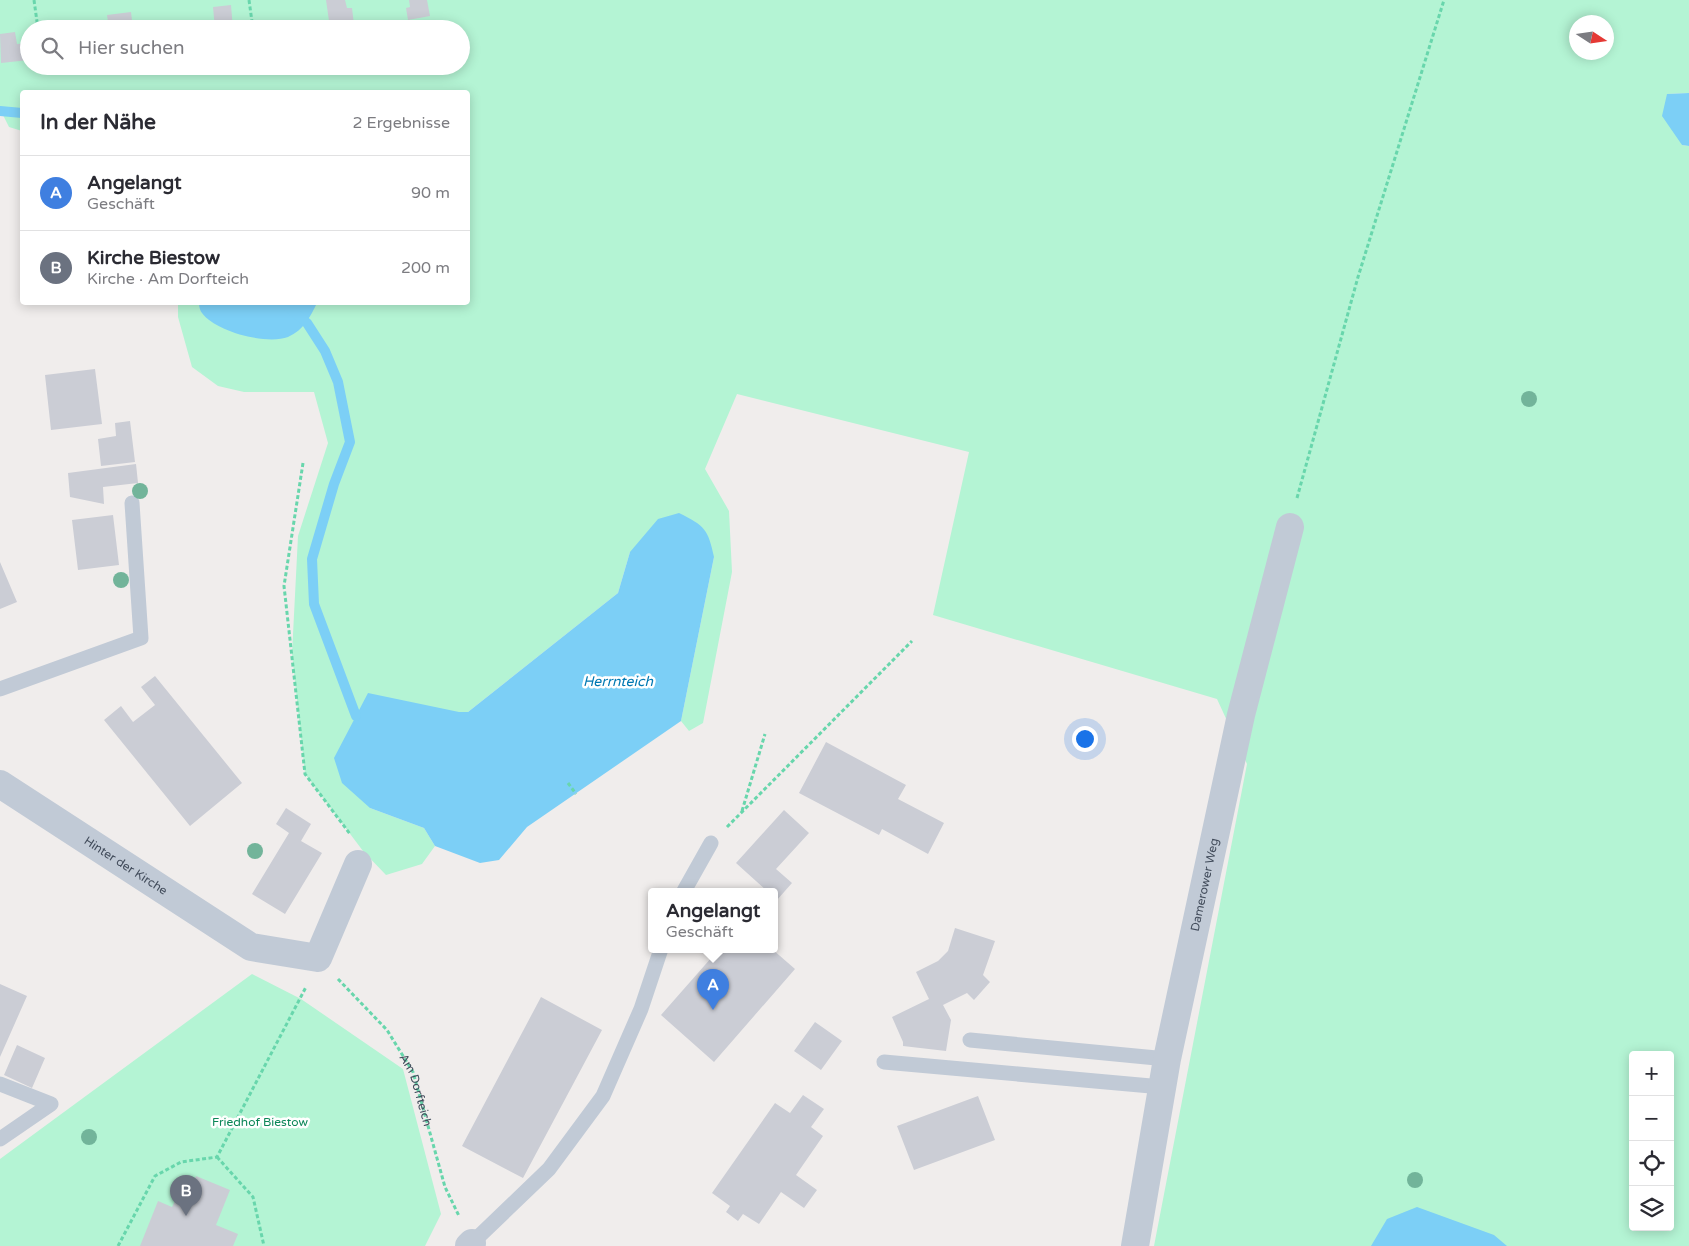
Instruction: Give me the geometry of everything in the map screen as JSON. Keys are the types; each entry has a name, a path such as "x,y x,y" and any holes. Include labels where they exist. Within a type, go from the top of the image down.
{"street":[{"name":"Damerower Weg","path":"1135,1246 1167,1059 1241,715 1290,527"},
{"name":"Hinter der Kirche","path":"0,784 251,947 318,958"},
{"path":"318,958 358,864"}],"lane":[{"path":"0,689 141,638 132,504"},
{"path":"686,888 711,843"},
{"path":"470,1244 549,1169 603,1096 641,1009 660,953"},
{"path":"970,1040 1167,1059"},
{"path":"884,1062 1162,1087"},
{"path":"0,1084 51,1104 0,1138"}],"path":[{"path":"34,0 37,20"},
{"path":"249,0 252,20"},
{"path":"1290,527 1358,277 1444,0"},
{"path":"302,463 284,586 305,774 363,852 358,864"},
{"path":"711,843 912,641"},
{"path":"742,812 765,734"},
{"path":"568,783 576,794"},
{"name":"Am Dorfteich","path":"318,958 387,1030 413,1072 445,1187 470,1244"},
{"path":"217,1157 305,989"},
{"path":"118,1246 155,1176 181,1162 217,1157"},
{"path":"217,1157 253,1198 264,1246"}],"green space":[{"path":"0,0 1689,0 1689,93 1667,94 1682,145 1689,146 1689,1246 1154,1246 1247,764 1217,699 933,615 969,452 737,394 705,469 729,511 732,572 703,723 689,731 681,721 714,557 630,552 618,593 468,712 459,712 370,808 424,828 435,846 422,864 386,875 363,851 305,774 292,654 298,536 328,443 314,392 244,392 218,386 192,367 178,317 178,305 470,305 470,90 20,90 20,130 9,127 0,109"},
{"name":"Friedhof Biestow","path":"252,974 301,999 403,1069 441,1214 425,1246 0,1246 0,1159"}],"water":[{"path":"1689,93 1689,146 1682,145 1662,116 1667,94"},
{"path":"200,305 316,305 309,318 298,331 288,337 279,339 255,338 230,331 209,320"},
{"name":"Herrnteich","path":"679,513 695,521 704,529 710,540 714,557 681,721 527,827 499,860 480,863 435,846 424,828 370,808 342,783 334,758 368,693 459,712 468,712 618,593 630,552 658,519"},
{"path":"1417,1207 1494,1235 1507,1246 1371,1246 1387,1219"}],"building":[{"path":"326,0 345,0 347,8 352,8 353,20 329,20"},
{"path":"409,0 427,0 430,16 408,20 406,8 410,7"},
{"path":"231,5 232,20 214,20 213,7"},
{"path":"131,12 132,20 108,20 107,15"},
{"path":"15,32 17,44 20,44 20,61 1,63 0,34"},
{"path":"95,369 102,424 51,430 45,375"},
{"path":"130,421 135,462 101,466 98,439 116,436 115,423"},
{"path":"136,464 138,483 103,487 104,504 70,497 68,473"},
{"path":"113,515 119,565 78,570 72,520"},
{"path":"0,562 17,602 0,609"},
{"path":"155,676 242,783 190,826 104,720 121,706 133,722 155,705 141,687"},
{"path":"826,742 906,785 898,799 944,823 928,854 882,829 879,835 799,793"},
{"path":"286,808 311,824 301,841 322,853 285,914 252,894 289,833 276,824"},
{"path":"784,810 809,833 776,869 792,883 778,899 778,888 764,888 736,863"},
{"path":"955,928 995,941 983,975 990,982 974,1000 967,993 943,1005 951,1020 946,1051 903,1046 892,1017 929,999 916,972 938,961 948,951"},
{"path":"715,953 777,953 795,969 714,1062 661,1015"},
{"path":"0,984 27,996 0,1057"},
{"path":"541,997 602,1030 523,1178 462,1146"},
{"path":"815,1022 842,1041 821,1070 794,1051"},
{"path":"17,1045 45,1058 32,1088 4,1075"},
{"path":"803,1095 824,1109 811,1127 823,1136 796,1175 817,1190 804,1208 781,1192 759,1224 743,1214 738,1221 726,1212 730,1206 712,1193 775,1103 790,1113"},
{"path":"978,1096 995,1140 914,1170 897,1126"},
{"path":"196,1176 230,1190 216,1225 238,1234 233,1246 140,1246 158,1201 172,1207 175,1201 180,1199 186,1202"}],"waterway":[{"path":"0,111 20,113"},
{"path":"286,305 307,323 325,351 338,382 350,442 334,484 312,559 314,604 356,716"}],"place":[{"name":"Angelangt","path":"713,1010"},
{"name":"Kirche Biestow","path":"186,1216"}]}
